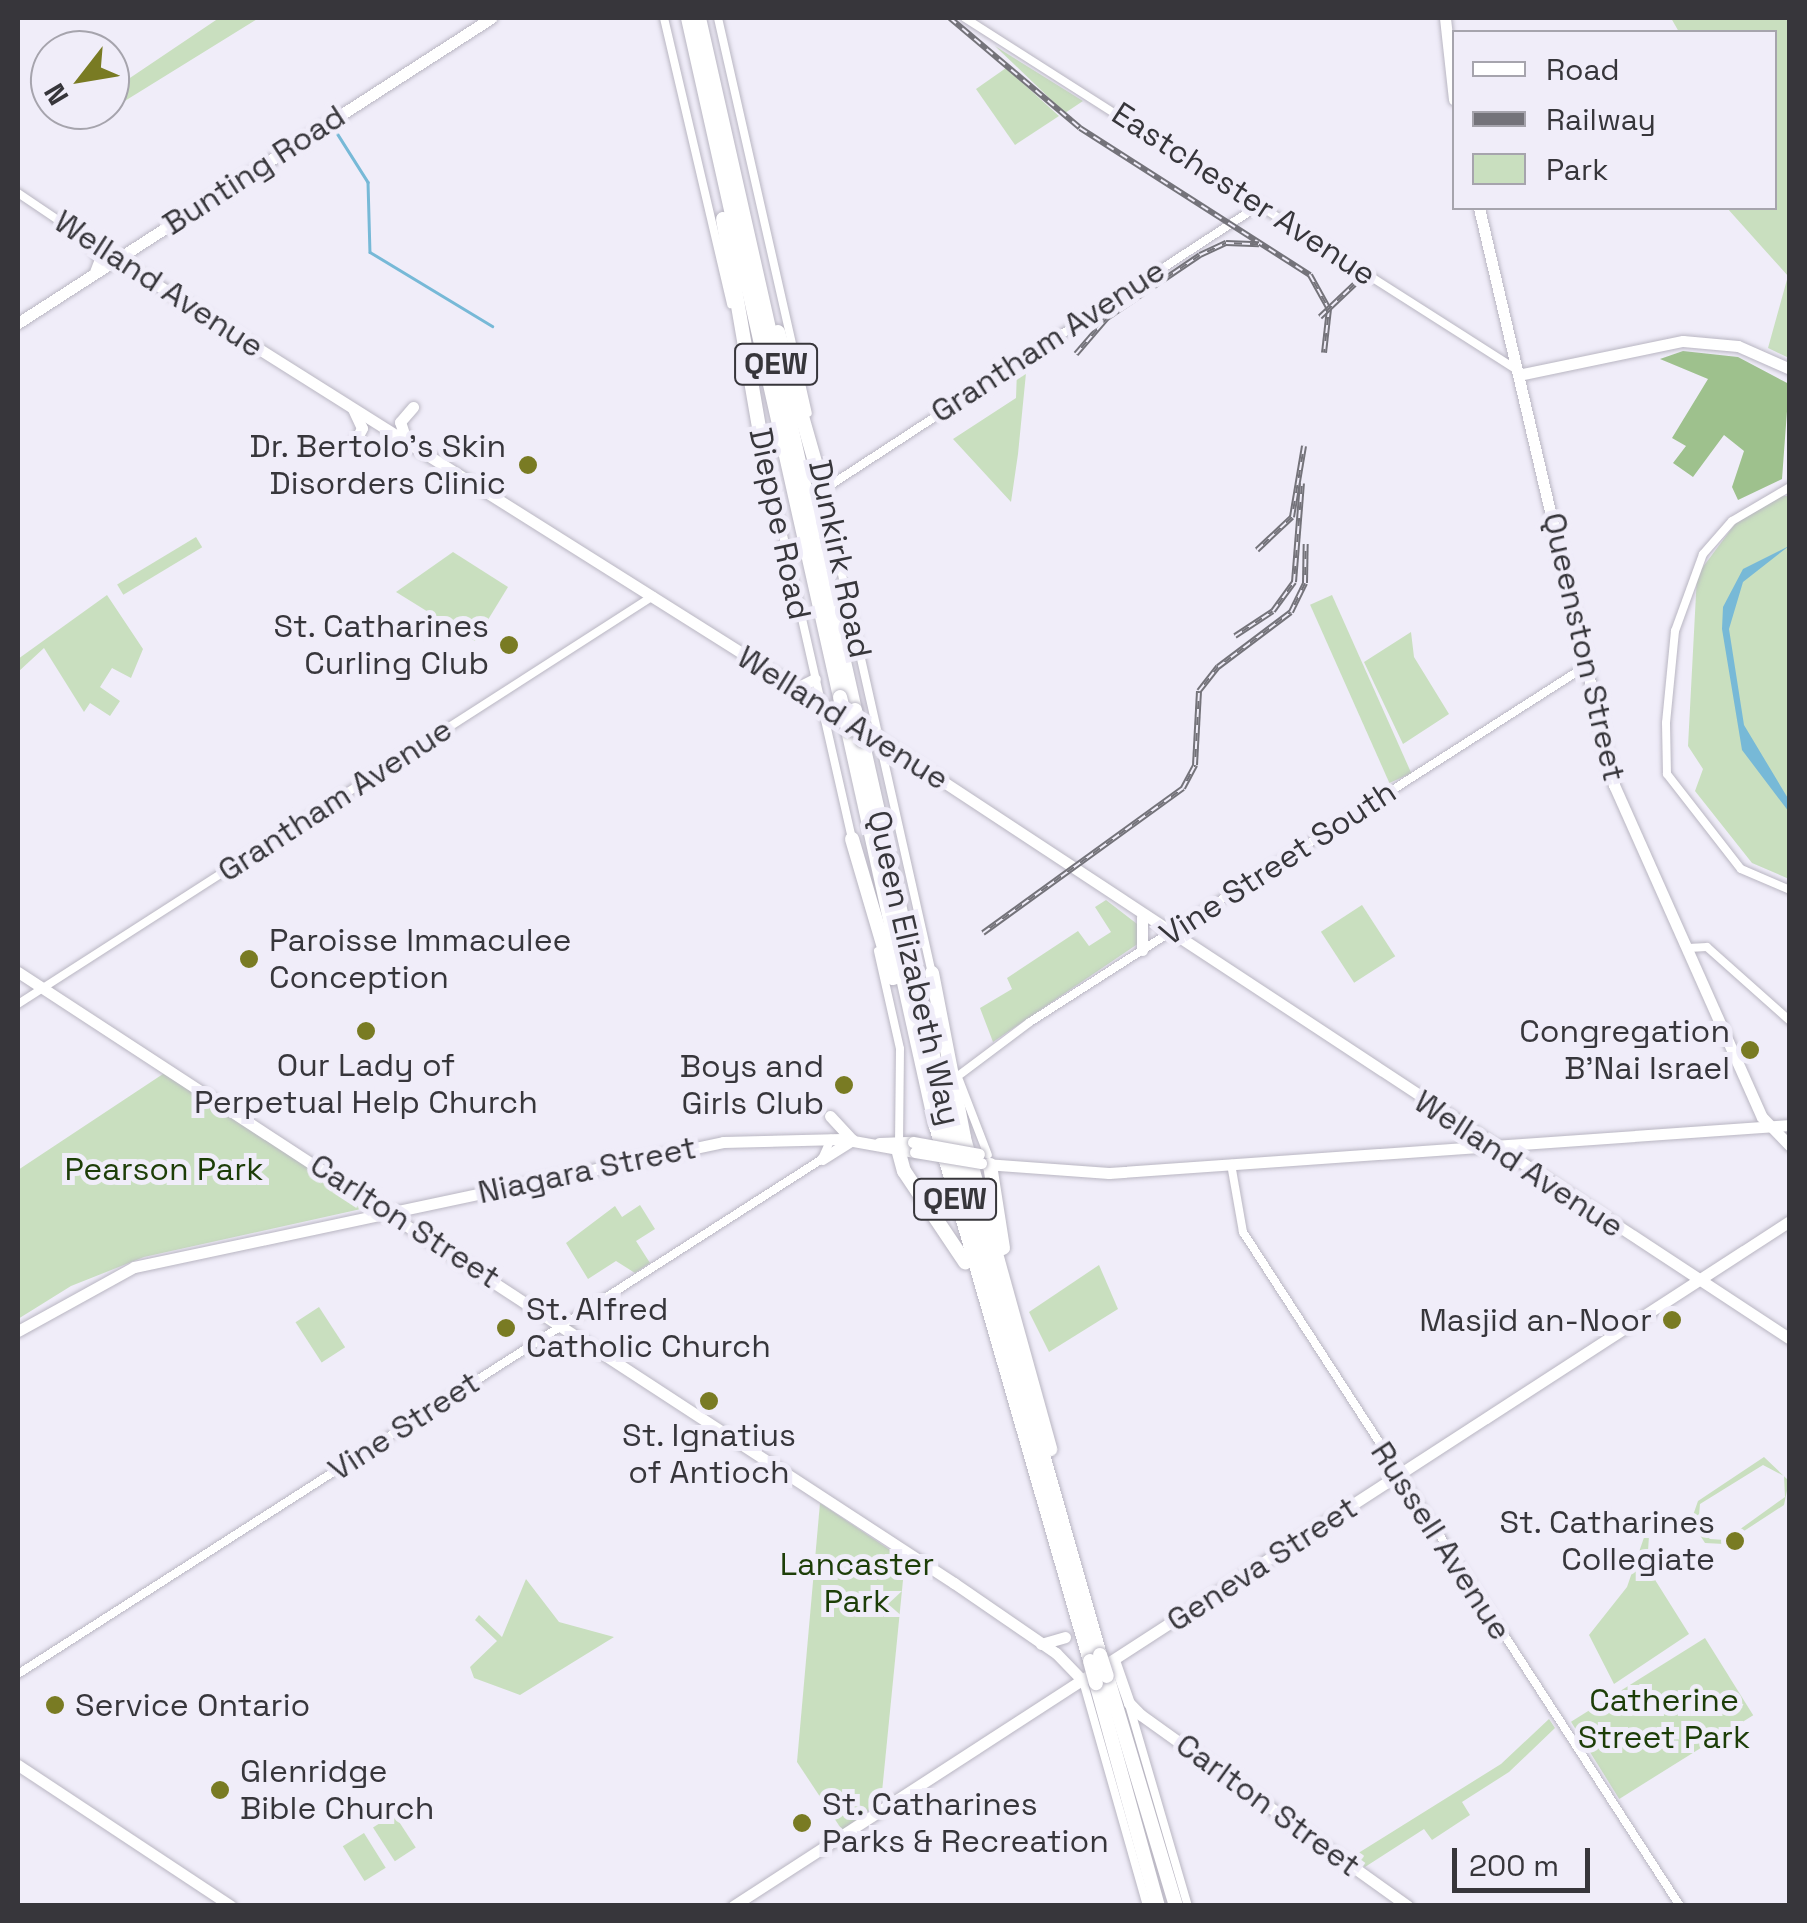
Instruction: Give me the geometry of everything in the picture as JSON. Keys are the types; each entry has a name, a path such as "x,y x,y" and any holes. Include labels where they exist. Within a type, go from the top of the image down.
{"highway":[{"name":"Queen Elizabeth Way","path":"688,18 928,1092 1009,1390 1101,1659"},
{"name":"Queen Elizabeth Way","path":"699,18 955,1146 1101,1659 1095,1680 1158,1906"},
{"path":"703,90 758,426"},
{"path":"757,269 824,478"},
{"path":"852,839 928,1092"},
{"path":"932,973 957,1108 1052,1458 1062,1523"},
{"path":"898,1144 917,1193 957,1244 1009,1390"},
{"path":"984,1159 1013,1310"},
{"name":"Queen Elizabeth Way","path":"1095,1680 1176,1906"}],"main road":[{"name":"Bunting Road","path":"18,323 490,18"},
{"path":"1445,18 1452,82"},
{"name":"Queenston Street","path":"1480,210 1522,374 1614,785 1767,1125"},
{"path":"90,241 100,259 93,274"},
{"path":"138,244 134,264 140,274"},
{"name":"Welland Avenue","path":"116,259 880,740 1167,934 1790,1339"},
{"path":"1522,374 1684,341 1738,346 1790,369"},
{"path":"350,406 362,428 356,442"},
{"path":"406,440 400,422 413,407"},
{"path":"798,688 815,679"},
{"path":"886,766 902,755"},
{"path":"1142,917 1142,950"},
{"name":"Carlton Street","path":"18,972 562,1324 1095,1680"},
{"path":"822,1160 852,1140 830,1116"},
{"path":"1444,1147 1460,1133 1449,1118"},
{"path":"1767,1125 1790,1146"},
{"name":"Niagara Street","path":"18,1331 125,1270 723,1142 852,1140 898,1144 1011,1165 1108,1173 1790,1125"},
{"path":"356,1191 364,1203 359,1218"},
{"path":"416,1229 410,1217 425,1204"},
{"name":"Geneva Street","path":"733,1906 1095,1680 1101,1659 1399,1477 1790,1221"},
{"path":"1660,1257 1680,1280 1673,1298"},
{"path":"1040,1644 1065,1638"},
{"path":"1101,1659 1129,1703"},
{"name":"Carlton Street","path":"1129,1703 1408,1906"},
{"path":"18,1765 231,1906"}],"street":[{"name":"Dieppe Road","path":"664,18 898,1036 898,1144"},
{"name":"Dunkirk Road","path":"718,18 932,973 984,1159"},
{"name":"Eastchester Avenue","path":"965,18 1522,374"},
{"name":"Welland Avenue","path":"18,192 116,259"},
{"name":"Grantham Avenue","path":"824,478 1261,204"},
{"path":"1790,487 1732,521 1698,566 1676,631 1667,774 1741,869 1790,890"},
{"name":"Grantham Avenue","path":"18,1004 653,596"},
{"name":"Vine Street South","path":"958,1076 972,1061 1142,950 1586,666"},
{"path":"1688,948 1707,947 1790,1021"},
{"path":"953,1056 972,1061"},
{"path":"822,1160 831,1139"},
{"name":"Vine Street","path":"18,1674 822,1160"},
{"name":"Russell Avenue","path":"1231,1164 1243,1232 1680,1906"},
{"path":"1095,1680 1147,1906"},
{"path":"1129,1703 1188,1906"}],"green space":[{"path":"219,18 259,18 130,98 130,78"},
{"path":"1671,18 1789,18 1789,358 1768,348 1788,276 1729,210 1777,210 1777,30 1678,30"},
{"path":"995,46 1083,101 1065,113"},
{"path":"1006,68 1059,116 1015,145 976,89"},
{"path":"1683,351 1738,357 1789,384 1782,479 1738,500 1732,487 1744,451 1724,435 1693,477 1673,463 1686,446 1672,438 1708,379 1660,359"},
{"path":"1027,363 1011,502 953,439 1016,398 1017,370"},
{"path":"1781,496 1789,496 1789,879 1752,863 1695,791 1703,769 1688,746 1697,575 1735,524"},
{"path":"196,537 202,547 123,595 117,584"},
{"path":"453,552 508,587 475,641 396,592"},
{"path":"107,595 143,649 131,678 112,668 100,687 120,701 110,716 90,703 84,712 44,648 18,672 18,659"},
{"path":"1332,595 1411,773 1389,783 1310,605"},
{"path":"1411,632 1414,657 1449,714 1403,744 1364,662"},
{"path":"1106,900 1141,927 1142,941 993,1042 980,1008 1012,989 1007,978 1078,931 1089,946 1111,932 1095,907"},
{"path":"1362,905 1395,956 1354,983 1321,932"},
{"name":"Pearson Park","path":"166,1072 363,1202 361,1209 144,1257 71,1286 18,1319 18,1170"},
{"path":"640,1205 655,1229 636,1241 650,1263 635,1273 616,1261 588,1279 566,1243 615,1206 622,1217"},
{"path":"1099,1265 1118,1309 1049,1352 1029,1312"},
{"path":"319,1307 345,1347 322,1363 296,1322"},
{"path":"1764,1457 1784,1476 1789,1481 1784,1505 1724,1544 1705,1543 1691,1521 1698,1501","holes":["1763,1465 1784,1476 1785,1497 1725,1540 1710,1539 1698,1527 1700,1504"]},
{"name":"Lancaster Park","path":"820,1503 905,1560 881,1802 842,1830 797,1762"},
{"path":"1650,1520 1647,1567 1689,1634 1614,1684 1589,1635 1627,1587"},
{"path":"526,1579 559,1622 614,1637 520,1695 474,1678 470,1667 497,1641 475,1620 479,1615 502,1637"},
{"name":"Catherine Street Park","path":"1705,1638 1753,1715 1619,1799 1571,1722"},
{"path":"1549,1719 1555,1728 1509,1772 1462,1802 1470,1815 1432,1840 1424,1829 1365,1867 1352,1857 1501,1764"},
{"path":"394,1814 416,1848 395,1861 373,1828"},
{"path":"364,1833 386,1868 365,1881 343,1846"}],"water":[{"path":"1789,546 1743,582 1729,629 1744,725 1789,800 1789,812 1742,750 1722,629 1723,607 1743,569"}],"waterway":[{"path":"337,133 368,182 370,252 492,326"}],"railway":[{"path":"950,18 1080,128 1310,275 1329,309 1324,353"},
{"path":"1076,354 1107,318 1200,255 1226,243 1259,244"},
{"path":"1320,317 1359,280"},
{"path":"1257,550 1292,517 1304,446"},
{"path":"1235,636 1273,611 1294,582 1302,483"},
{"path":"983,933 1183,788 1195,765 1199,691 1218,667 1291,612 1305,583 1306,544"}],"place":[{"name":"Dr. Bertolo's Skin Disorders Clinic","path":"528,465"},
{"name":"St. Catharines Curling Club","path":"509,645"},
{"name":"Paroisse Immaculee Conception","path":"249,959"},
{"name":"Our Lady of Perpetual Help Church","path":"366,1031"},
{"name":"Congregation B'Nai Israel","path":"1750,1050"},
{"name":"Boys and Girls Club","path":"844,1085"},
{"name":"Masjid an-Noor","path":"1672,1320"},
{"name":"St. Alfred Catholic Church","path":"506,1328"},
{"name":"St. Ignatius of Antioch","path":"709,1401"},
{"name":"St. Catharines Collegiate","path":"1735,1541"},
{"name":"Service Ontario","path":"55,1705"},
{"name":"Glenridge Bible Church","path":"220,1790"},
{"name":"St. Catharines Parks & Recreation","path":"802,1823"}]}
